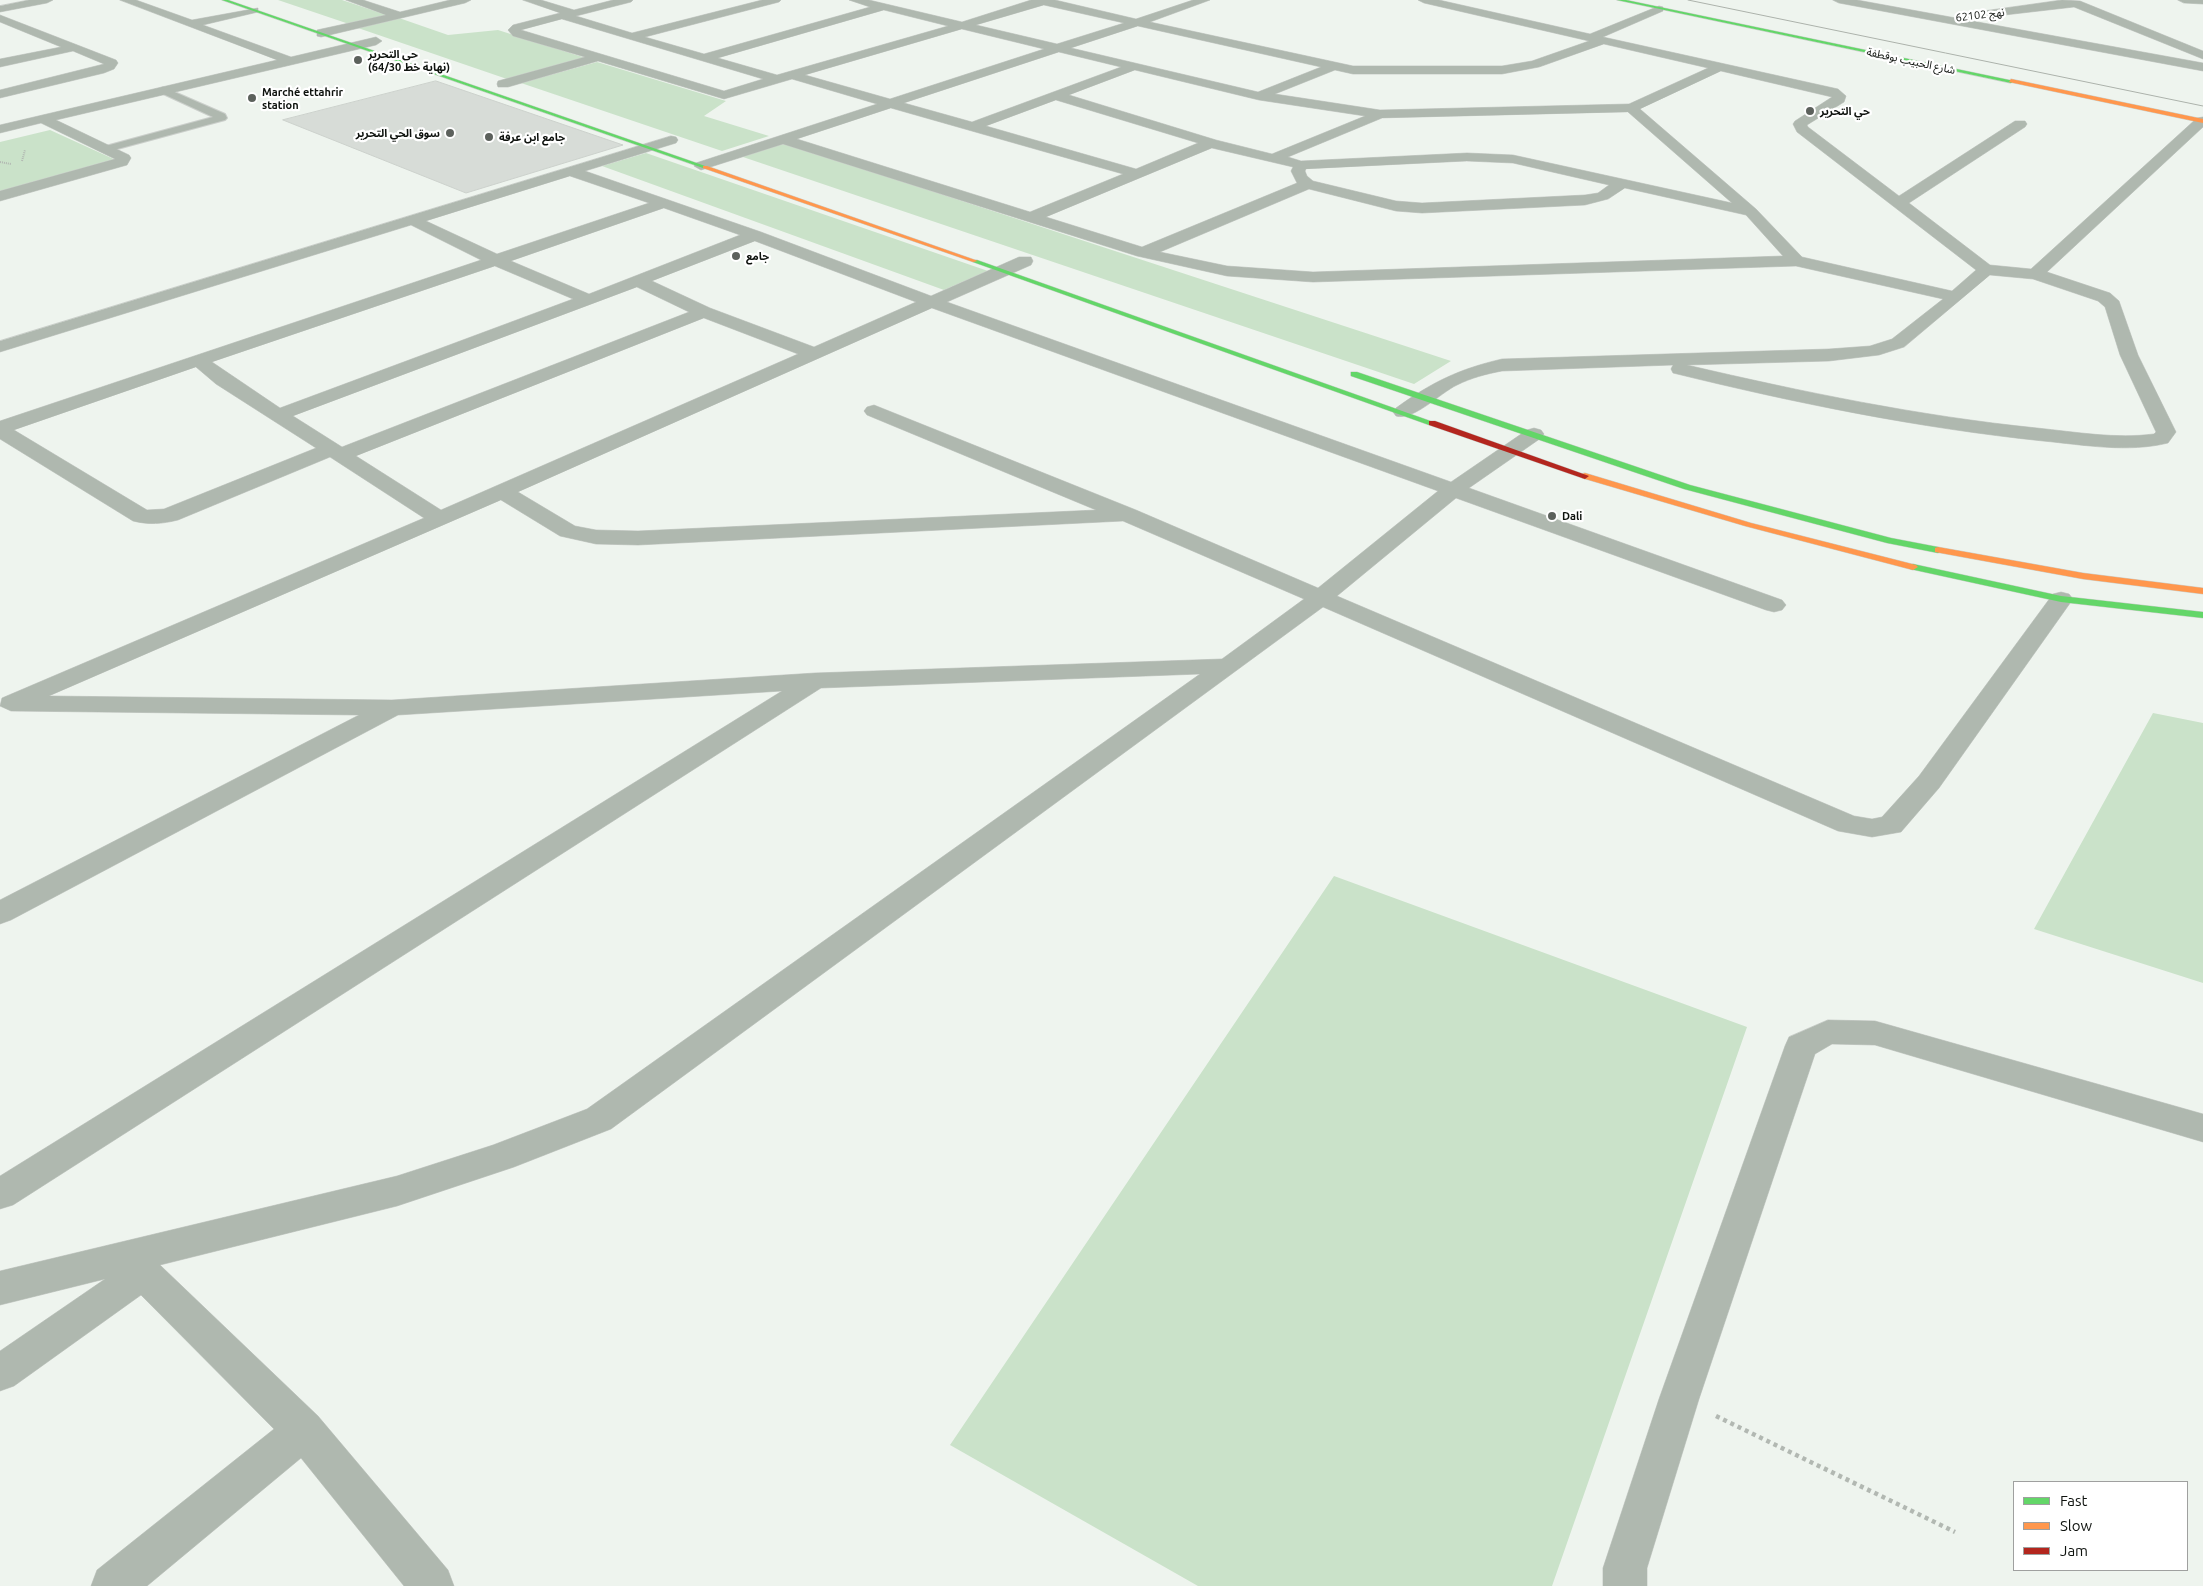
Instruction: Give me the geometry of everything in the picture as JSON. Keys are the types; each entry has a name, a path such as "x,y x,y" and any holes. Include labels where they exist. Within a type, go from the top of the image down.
{"street":[{"path":"0,9 47,0"},
{"path":"126,0 290,61"},
{"path":"224,0 306,16"},
{"path":"352,0 400,15"},
{"path":"323,28 342,28 465,0"},
{"path":"529,0 632,36 779,80"},
{"path":"628,0 517,27 514,30 517,33 716,95 731,95 1043,0 1334,66 1370,71 1502,70 1535,64 1596,40 1660,4"},
{"path":"632,36 775,0"},
{"path":"855,0 957,26 1259,96 1380,114 1631,108 1719,67"},
{"path":"701,166 1140,23 1204,0"},
{"path":"1424,0 1833,92 1839,96 1839,99 1800,124 1802,129 1986,270 2035,274 2096,292 2113,305 2129,355 2166,432 2161,439 2126,442 1926,422 1780,393 1643,360"},
{"name":"شارع الحبيب بوقطفة","path":"1619,0 1660,4 2203,118"},
{"path":"1839,0 2203,67"},
{"path":"2184,0 2201,1"},
{"path":"2072,2 2203,54"},
{"name":"نهج 62102","path":"1944,19 2072,2"},
{"path":"191,24 257,5 323,28 356,45 650,141 701,166 1017,262 1403,412 1509,451 1650,496 1803,540 1946,575 2061,599 2203,615"},
{"path":"704,58 882,7"},
{"path":"0,18 112,63 110,66 100,70 0,94"},
{"path":"0,33 24,28"},
{"path":"342,28 448,65"},
{"path":"0,129 376,41"},
{"path":"0,63 72,48"},
{"path":"498,82 596,58"},
{"path":"1259,96 1334,66"},
{"path":"972,127 1133,67"},
{"path":"794,76 1138,174"},
{"path":"498,82 522,90"},
{"path":"1056,96 1211,143 1301,165 1488,157 1513,159 1751,212"},
{"path":"1631,108 1751,212 1796,261"},
{"path":"1274,158 1380,114"},
{"path":"2035,274 2203,118"},
{"path":"0,196 122,162 124,158 43,119"},
{"path":"1899,203 2020,124"},
{"path":"782,139 1143,253 1227,271 1266,275 1313,276 1796,261 1956,298"},
{"path":"0,347 571,171 650,141 675,142"},
{"path":"1030,218 1211,143"},
{"path":"706,152 743,165"},
{"path":"1301,165 1298,171 1300,178 1308,184 1396,206 1422,208 1586,200 1604,196 1621,184"},
{"path":"571,171 755,235 931,302 1774,605"},
{"path":"1143,253 1308,184"},
{"path":"0,429 665,204"},
{"path":"412,220 495,260 589,300"},
{"path":"278,415 589,300 755,235"},
{"path":"5,705 502,492 815,354 1017,262"},
{"path":"1403,412 1448,380 1471,371 1502,365 1872,351 1898,343 1956,298 1986,270"},
{"path":"638,281 704,312 815,354"},
{"path":"0,429 141,516 154,518 170,515 704,312"},
{"path":"200,360 218,376 440,519"},
{"path":"1339,369 1687,487 1890,541 2083,576 2203,591"},
{"path":"874,411 1128,515 1848,824 1872,828 1891,825 1928,782 2061,599"},
{"path":"0,1288 136,1265 396,1191 502,1158 599,1119 1228,666 1320,598 1454,489 1534,434"},
{"path":"502,492 568,531 596,537 648,538 1128,515"},
{"path":"5,705 392,708 815,680 1228,666"},
{"path":"0,1194 815,680"},
{"path":"0,913 392,708"},
{"path":"1626,1586 1626,1568 1679,1399 1802,1046 1828,1032 1875,1034 2203,1128"},
{"path":"0,1373 136,1265"},
{"path":"136,1265 304,1430 432,1586"},
{"path":"113,1586 304,1430"}],"lane":[{"path":"106,149 221,118 221,116 163,90"}],"path":[{"path":"1679,1399 1955,1532"}],"green space":[{"path":"278,0 342,0 387,15 349,24"},
{"path":"399,18 448,35 498,30 586,58 507,79 358,28"},
{"path":"597,62 726,101 704,116 769,136 722,151 521,83"},
{"path":"50,130 118,161 0,192 0,142"},
{"path":"782,142 1451,361 1414,384 740,156"},
{"path":"646,153 988,271 944,290 602,166"},
{"path":"2153,713 2203,723 2203,983 2034,929"},
{"path":"1334,876 1747,1027 1552,1586 1198,1586 950,1445"}],"building":[{"name":"سوق الحي التحرير","path":"436,81 623,145 466,193 283,120"}],"tram line":[{"path":"1688,0 2203,106"}],"traffic: fast":[{"path":"224,0 705,167"},
{"path":"1619,0 2011,81"},
{"path":"975,261 1432,423"},
{"path":"1354,374 1687,487 1890,541 1938,550"},
{"path":"1913,567 2061,599 2203,615"}],"traffic: slow":[{"path":"2011,81 2203,121"},
{"path":"705,167 975,261"},
{"path":"1585,476 1748,524 1913,567"},
{"path":"1938,550 2083,576 2203,591"}],"traffic: jam":[{"path":"1432,423 1585,476"}],"place":[{"name":"حي التحرير (نهاية خط 64/30)","path":"358,60"},
{"name":"Marché ettahrir station","path":"252,98"},
{"name":"حي التحرير","path":"1810,111"},
{"name":"سوق الحي التحرير","path":"450,133"},
{"name":"جامع ابن عرفة","path":"489,137"},
{"name":"جامع","path":"736,256"},
{"name":"Dali","path":"1552,516"}]}
